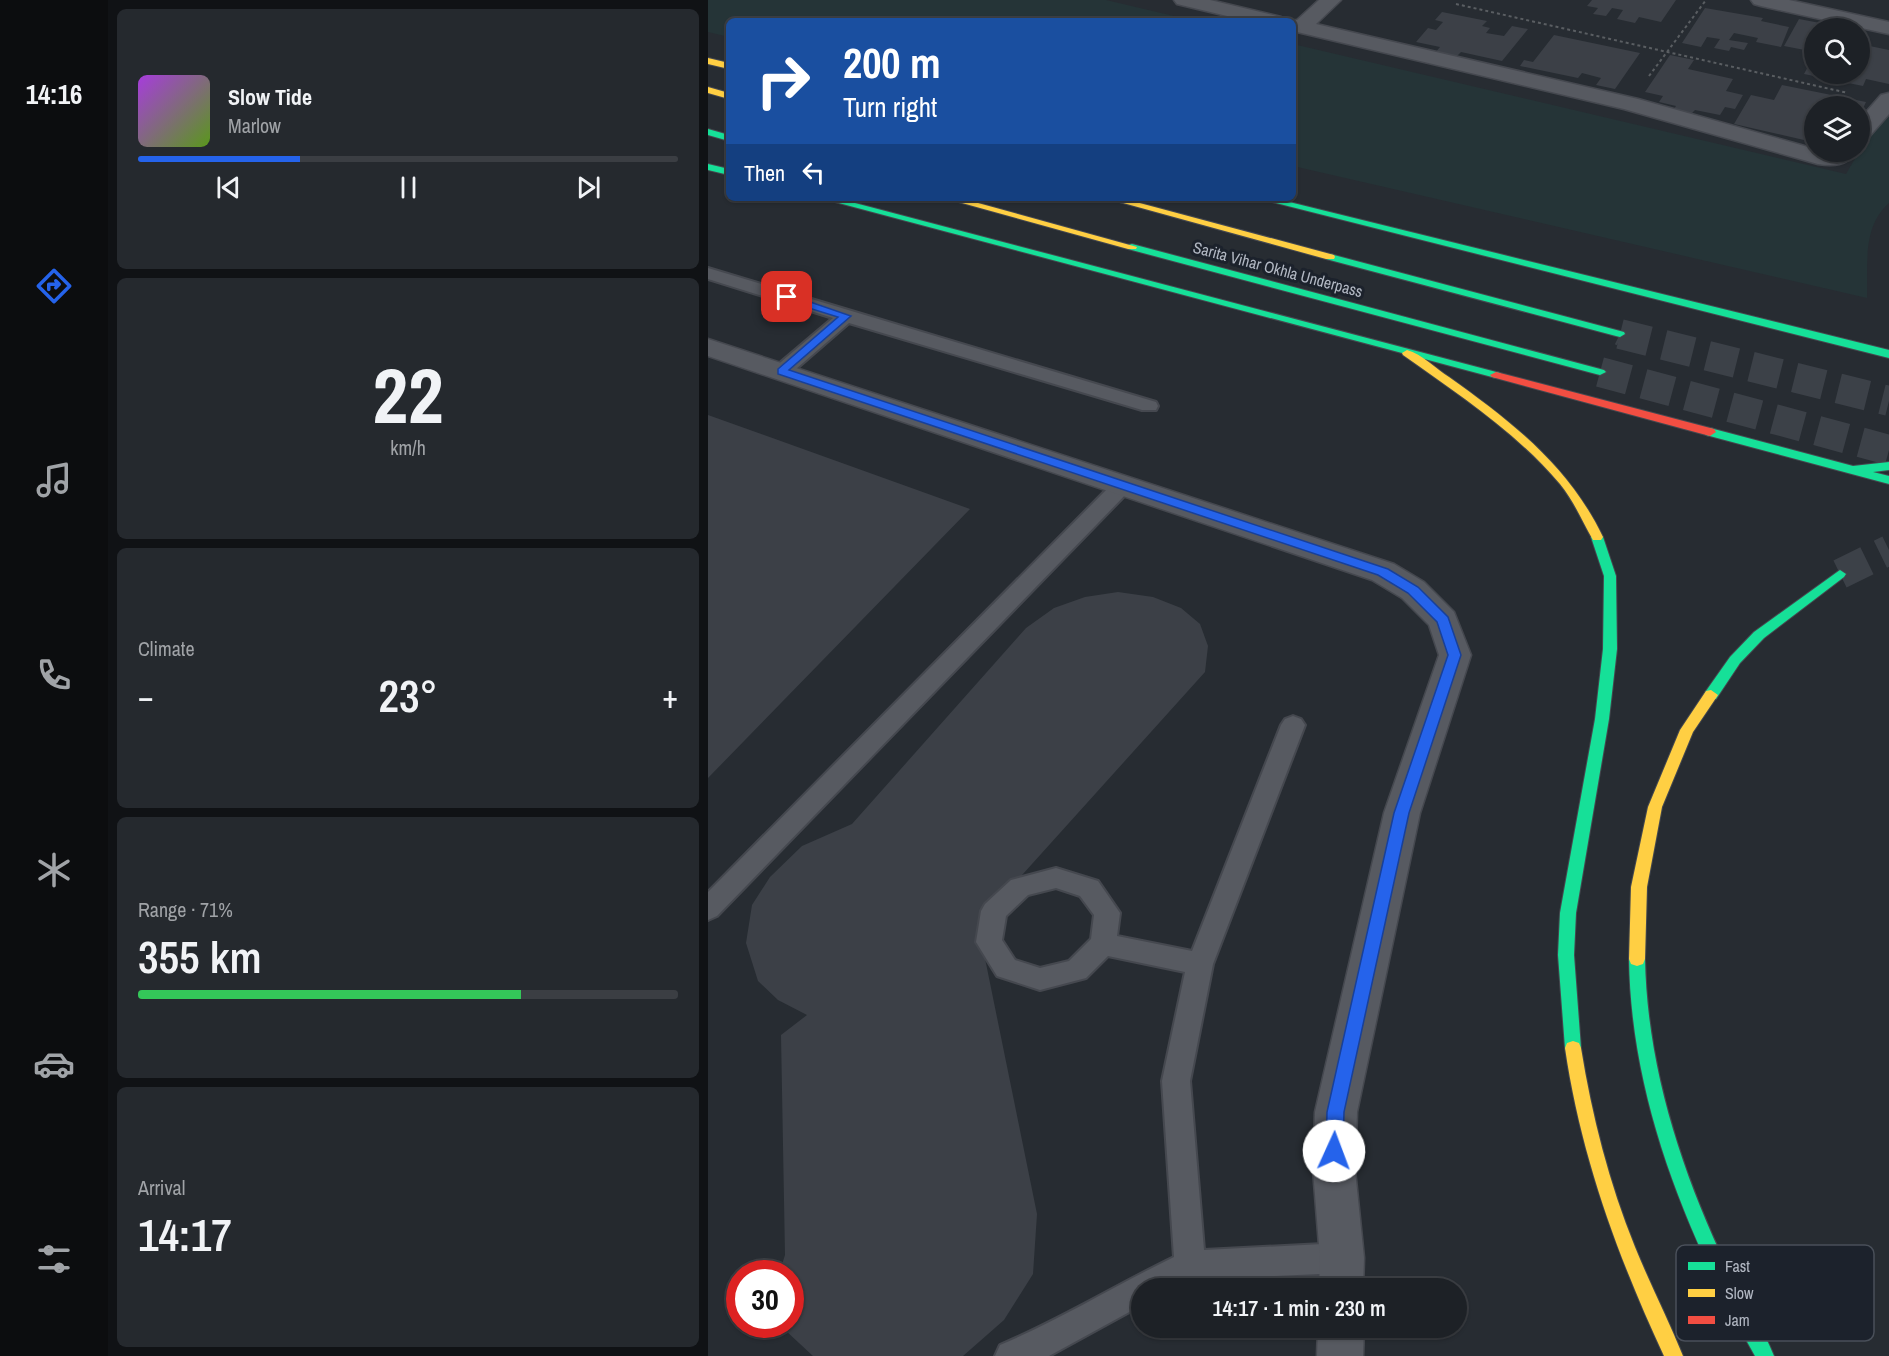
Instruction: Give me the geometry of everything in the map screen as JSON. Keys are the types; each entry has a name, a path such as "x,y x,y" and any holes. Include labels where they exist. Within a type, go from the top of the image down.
{"main road":[{"path":"708,61 726,65"},
{"path":"708,90 726,95"},
{"path":"708,132 726,137"},
{"path":"708,167 726,171"},
{"path":"836,201 1889,480"},
{"name":"Sarita Vihar Okhla Underpass","path":"960,201 1600,372"},
{"name":"Sarita Vihar Okhla Underpass","path":"1121,201 1620,334"},
{"path":"1274,201 1888,354"},
{"path":"1407,353 1491,413 1563,480 1587,513 1609,569 1612,629 1608,689 1572,880 1566,954 1571,1032 1585,1119 1611,1211 1650,1310 1674,1356"},
{"path":"1852,470 1889,466"},
{"path":"1708,1245 1689,1204 1662,1122 1644,1047 1636,975 1636,910 1644,849 1658,794 1678,744 1705,700 1736,659 1771,624 1840,574"},
{"path":"1756,1341 1765,1356"}],"street":[{"path":"1184,0 1261,18"},
{"path":"1297,26 1331,0"},
{"path":"1761,0 1889,28"},
{"path":"1297,26 1630,104 1804,153"},
{"path":"1870,122 1888,101"},
{"path":"708,347 1383,572 1413,590 1443,620 1455,655 1402,813 1336,1112 1334,1170 1342,1273"},
{"path":"1340,1356 1341,1338"}],"lane":[{"path":"708,273 1149,406"},
{"path":"782,371 846,316"},
{"path":"708,909 1123,485"},
{"path":"1190,1265 1176,1081 1200,964 1293,725"},
{"path":"1056,879 1089,888 1107,913 1103,944 1077,970 1040,979 1006,968 989,942 994,911 1020,887 1056,879"},
{"path":"1103,944 1200,964"},
{"path":"1164,1278 1190,1265 1342,1273"},
{"path":"1011,1356 1037,1347 1131,1294"}],"path":[{"path":"1630,104 1706,0"},
{"path":"1456,4 1888,101"}],"shaded area":[{"path":"708,0 1106,0 1182,18 726,18 726,36 708,32"},
{"path":"1296,45 1846,174 1853,162 1870,162 1870,133 1885,107 1889,108 1889,203 1874,223 1867,259 1867,298 1296,167"}],"building":[{"path":"1592,0 1676,0 1661,22 1639,17 1635,23 1617,19 1623,10 1612,8 1606,16 1593,14 1598,8 1587,6"},
{"path":"1705,8 1763,18 1761,21 1789,27 1781,47 1756,42 1758,38 1734,33 1729,40 1748,43 1744,50 1731,47 1729,51 1714,48 1720,39 1707,37 1701,47 1682,43"},
{"path":"1442,12 1487,21 1482,26 1490,28 1486,33 1504,36 1512,26 1528,29 1502,61 1461,52 1456,57 1435,53 1440,47 1416,42 1428,28 1436,30 1443,22 1435,20"},
{"path":"1799,19 1804,20 1804,50 1784,46"},
{"path":"1554,35 1640,53 1615,89 1596,85 1601,78 1582,73 1578,78 1520,66 1524,60 1533,62"},
{"path":"1870,46 1889,50 1889,84 1870,80"},
{"path":"1670,55 1694,60 1688,69 1733,79 1726,91 1743,95 1735,109 1725,107 1720,115 1695,110 1691,114 1673,110 1676,106 1659,102 1663,96 1645,92"},
{"path":"1782,85 1836,96 1804,96 1804,140 1734,124 1751,95 1774,100"},
{"path":"708,415 970,509 708,778"},
{"path":"1118,592 1153,597 1181,608 1200,624 1208,646 1205,672 978,924 1037,1214 1033,1274 1004,1320 963,1356 813,1356 794,1338 804,1338 804,1260 783,1260 781,1035 807,1015 778,1000 758,981 746,943 752,905 770,877 802,846 852,824 1026,628 1054,608 1085,597"}],"tunnel":[{"path":"1622,335 1620,334 1889,401"},
{"path":"1600,372 1889,450"},
{"path":"1840,574 1889,550"}],"traffic: fast":[{"path":"708,132 726,137"},
{"path":"708,167 726,171"},
{"path":"836,201 1496,375"},
{"path":"1273,201 1889,355"},
{"path":"1132,247 1600,372"},
{"path":"1330,257 1620,334"},
{"path":"1710,432 1853,470 1889,466"},
{"path":"1853,470 1889,480"},
{"path":"1573,1048 1566,955 1568,913 1602,719 1610,649 1610,576 1597,537"},
{"path":"1711,695 1735,660 1759,635 1840,574"},
{"path":"1637,959 1642,1018 1659,1107 1671,1151 1708,1245"},
{"path":"1757,1341 1765,1356"}],"traffic: slow":[{"path":"708,61 726,65"},
{"path":"708,90 726,95"},
{"path":"960,201 1132,247"},
{"path":"1121,201 1330,257"},
{"path":"1407,353 1488,411 1542,457 1584,509 1597,537"},
{"path":"1637,959 1639,887 1655,807 1687,730 1711,695"},
{"path":"1573,1048 1579,1088 1598,1167 1640,1282 1674,1356"}],"traffic: jam":[{"path":"1496,375 1710,432"}],"route":[{"path":"787,297 846,316 782,371 1383,572 1413,590 1443,620 1455,655 1402,813 1336,1112 1334,1151"}]}
